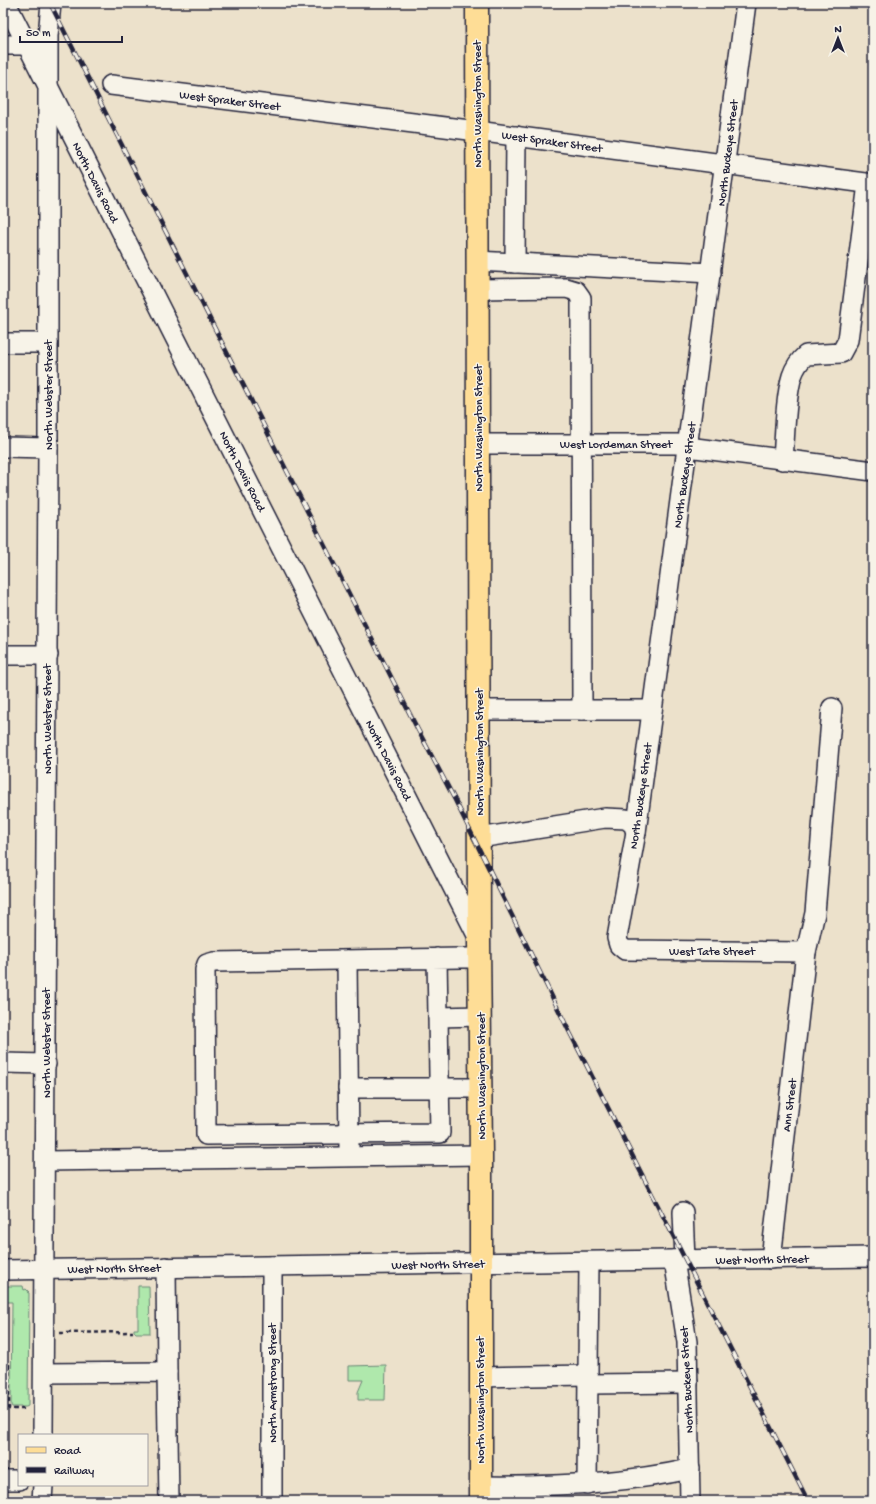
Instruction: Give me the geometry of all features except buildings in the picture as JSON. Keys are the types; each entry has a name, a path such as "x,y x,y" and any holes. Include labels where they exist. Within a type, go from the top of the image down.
{"main road":[{"name":"North Washington Street","path":"477,3 480,838 479,948 481,1155 480,1494"}],"street":[{"name":"North Davis Road","path":"6,3 479,948"},
{"name":"North Webster Street","path":"43,1434 48,655 48,36 51,3"},
{"name":"North Buckeye Street","path":"619,945 617,938 636,832 746,3"},
{"path":"3,45 27,45 48,36"},
{"name":"West Spraker Street","path":"111,86 516,136 870,184"},
{"path":"515,263 516,136"},
{"path":"784,460 792,375 798,362 806,355 841,353 848,340 870,184"},
{"path":"477,261 711,274"},
{"path":"477,289 566,288 576,291 581,298 583,444 582,710"},
{"path":"3,343 48,343"},
{"name":"West Lordeman Street","path":"478,444 678,444 688,447 873,471"},
{"path":"3,447 48,448"},
{"path":"3,655 48,655"},
{"name":"Ann Street","path":"771,1259 806,952 815,913 832,708"},
{"path":"479,710 652,710"},
{"path":"480,838 605,818 626,819 633,824 636,832"},
{"name":"West Tate Street","path":"619,945 625,950 806,952"},
{"path":"206,1158 205,970 207,964 214,962 437,958 479,948"},
{"path":"437,958 440,1156"},
{"path":"347,960 349,1157"},
{"path":"438,1017 480,1016"},
{"path":"3,1063 46,1064"},
{"path":"348,1088 480,1088"},
{"path":"206,1135 440,1133"},
{"path":"45,1161 481,1155"},
{"name":"North Buckeye Street","path":"683,1212 680,1260 687,1342 690,1501"},
{"name":"West North Street","path":"3,1270 873,1257"},
{"path":"587,1484 589,1262"},
{"name":"North Armstrong Street","path":"272,1266 272,1501"},
{"path":"166,1267 169,1501"},
{"path":"44,1373 167,1372"},
{"path":"480,1377 688,1383"},
{"path":"480,1494 550,1486 636,1479 690,1469"},
{"path":"3,1480 18,1480"},
{"path":"42,1501 43,1486"}],"path":[{"path":"57,1333 133,1332"},
{"path":"9,1364 9,1409 30,1409"}],"green space":[{"path":"3,1286 23,1286 24,1290 26,1289 29,1292 27,1292 29,1293 28,1406 26,1407 12,1407 11,1405 12,1302 3,1302"},
{"path":"138,1286 149,1286 150,1333 136,1333 134,1331 134,1329 138,1329"},
{"path":"3,1364 8,1364 6,1406 3,1404"},
{"path":"386,1365 385,1400 358,1400 358,1392 363,1380 349,1380 349,1366"}],"railway":[{"path":"50,3 418,730 455,800 568,1029 808,1501"}]}
